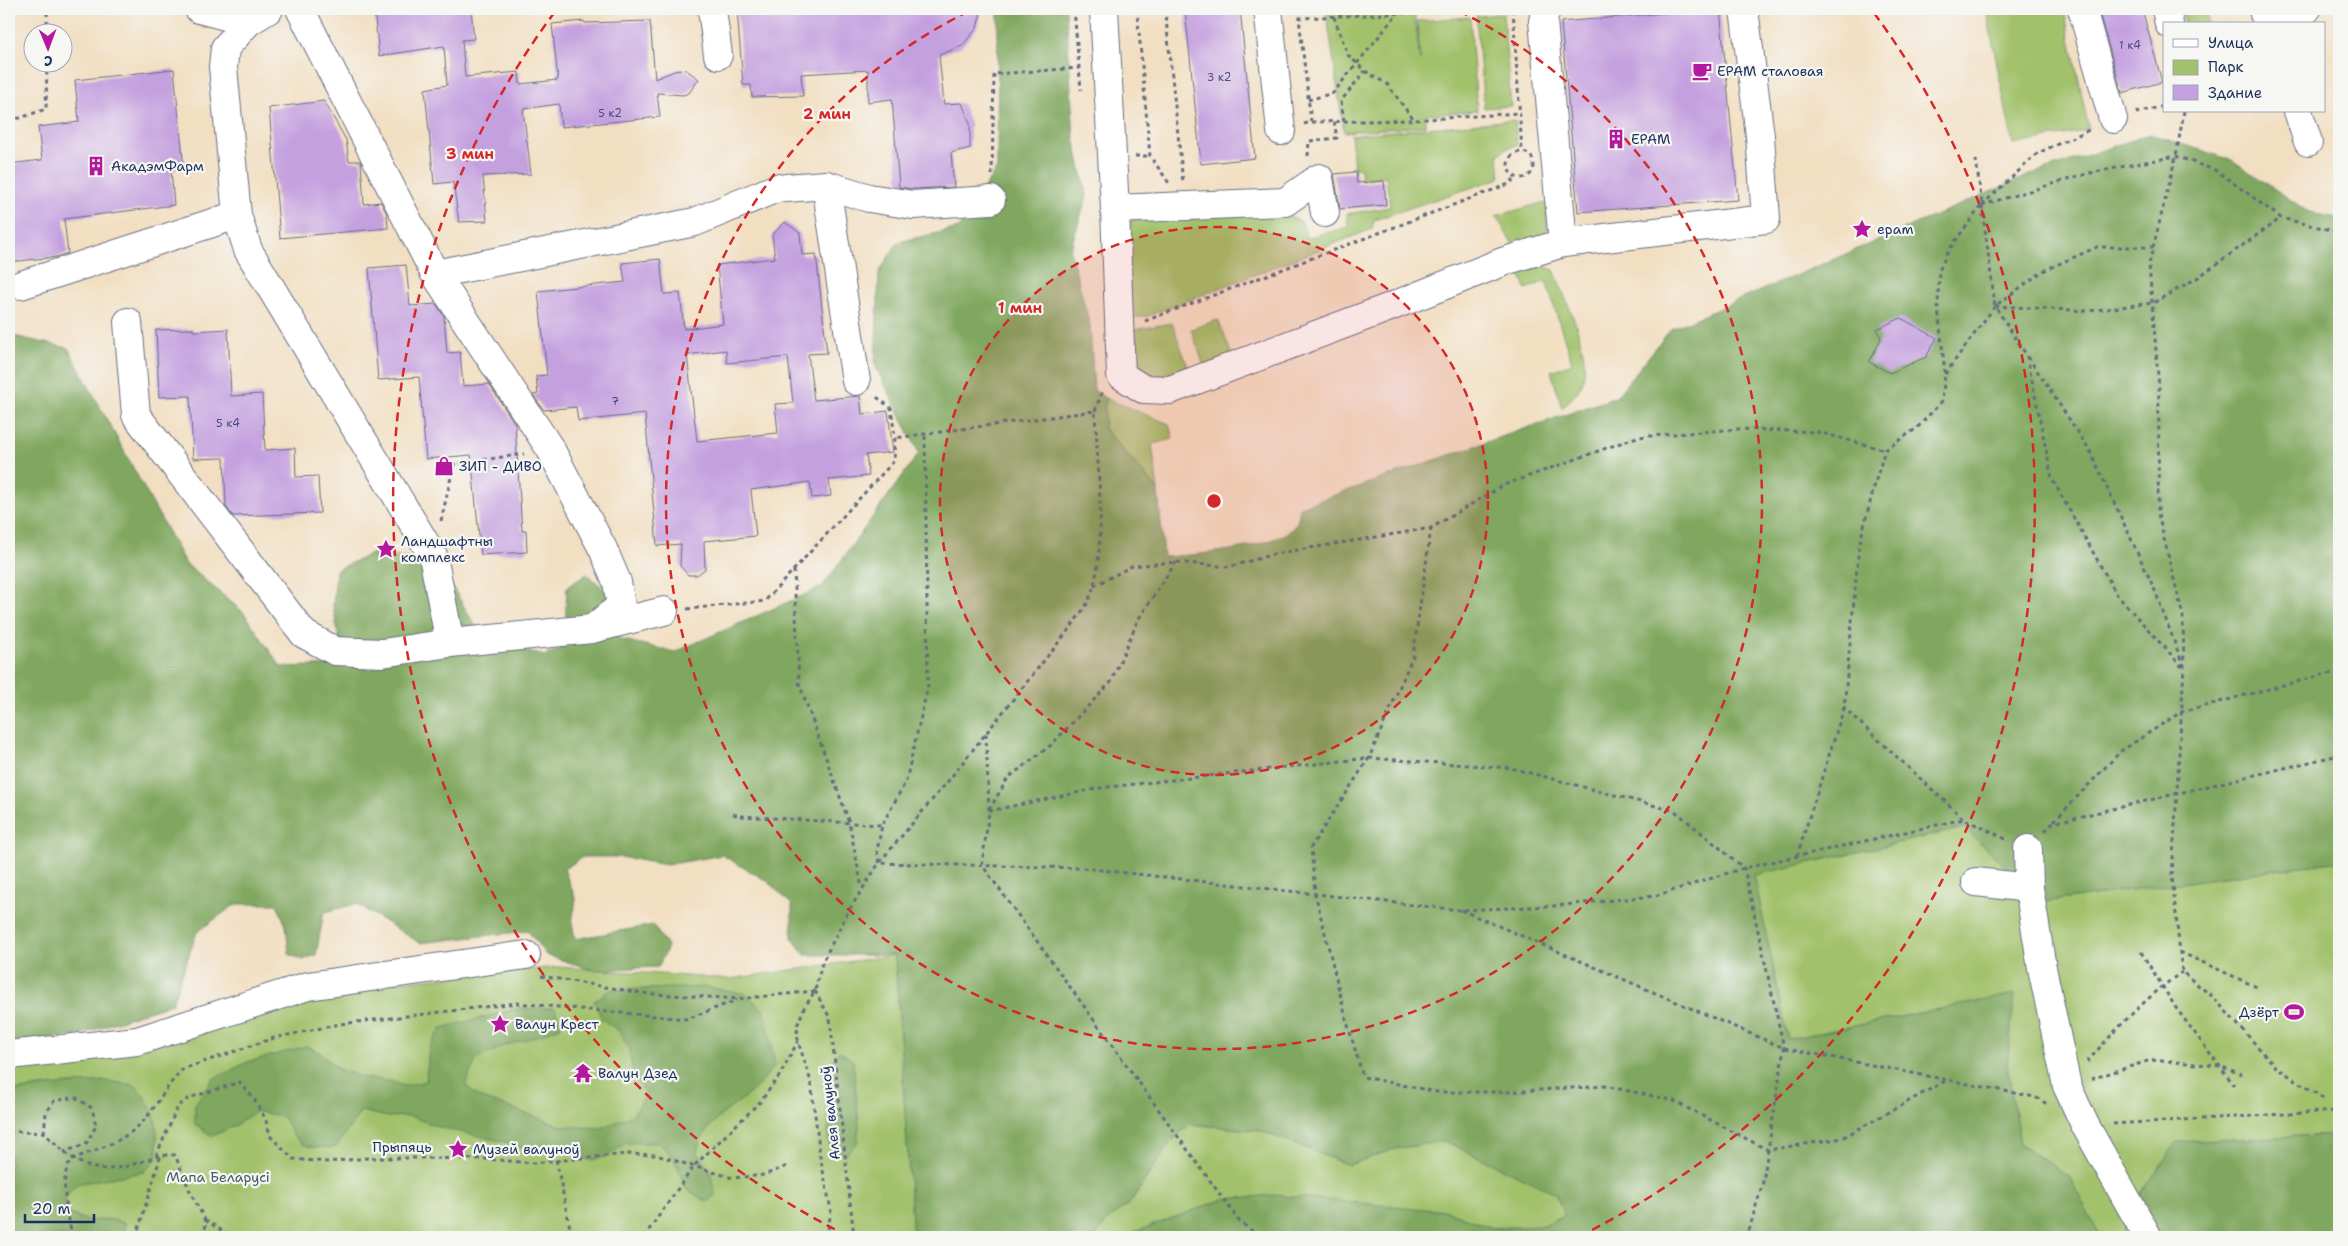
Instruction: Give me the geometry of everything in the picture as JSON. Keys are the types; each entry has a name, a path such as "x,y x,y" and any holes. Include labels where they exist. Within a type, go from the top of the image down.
{"lane":[{"path":"199,9 259,15"},
{"path":"300,9 435,274 551,450 603,549 617,582 621,606 592,629"},
{"path":"712,9 718,55"},
{"path":"1104,9 1115,209 1121,375 1143,389 1170,390 1390,307 1496,264 1562,242 1766,219 1760,136 1744,9"},
{"path":"1268,9 1281,131"},
{"path":"2082,9 2113,119"},
{"path":"2166,9 2169,22"},
{"path":"2264,15 2307,9"},
{"path":"1556,10 1543,21 1562,242"},
{"path":"259,15 225,48 223,67 237,215 248,250 433,556 450,643"},
{"path":"2298,112 2308,142"},
{"path":"1115,209 1285,202 1319,178 1325,213"},
{"path":"435,274 695,222 782,188 826,185 869,198 913,205 991,200"},
{"path":"826,185 856,381"},
{"path":"21,285 237,215"},
{"path":"128,322 136,414 304,634 335,652 382,653 450,643 592,629 664,611"},
{"path":"2028,849 2029,888 2059,1096 2085,1125 2148,1237"},
{"path":"1976,882 2029,888"},
{"path":"9,1055 137,1040 308,986 530,965"}],"path":[{"path":"47,9 47,22"},
{"path":"1137,9 1150,156 1186,206"},
{"path":"1166,9 1186,206"},
{"path":"1334,9 1334,17 1348,55 1358,62 1365,71 1387,84 1414,120"},
{"path":"1308,100 1333,93 1401,9"},
{"path":"1556,10 1599,9"},
{"path":"1520,113 1414,120 1312,122 1299,18 1455,10 1513,10 1520,113 1522,151"},
{"path":"991,200 994,74 1079,68"},
{"path":"1344,121 1341,101 1365,71"},
{"path":"9,119 20,118 46,109 47,72"},
{"path":"1797,856 1844,708 1860,546 1885,450 1917,428 1942,401 1945,374 1938,307 1939,271 1948,251 1982,206 2038,153 2113,119 2163,106"},
{"path":"2184,112 2176,156 2149,264 2159,388 2158,514 2183,616 2184,668 2175,794 2172,876 2179,952 2182,972 2213,997 2276,1067 2326,1100"},
{"path":"1319,178 1307,167 1309,141 1337,138 1334,121"},
{"path":"1120,325 1145,321 1509,184 1516,177 1528,176 1534,170 1533,157 1522,151 1513,154 1508,162 1509,171 1516,177"},
{"path":"1982,206 2090,173 2176,156 2217,171 2280,218 2339,232"},
{"path":"1976,160 1995,306 2089,449 2154,588 2184,668"},
{"path":"1995,306 2089,311 2152,304 2197,278 2280,218"},
{"path":"1945,374 1995,306 2043,271 2097,246 2154,247"},
{"path":"2027,356 2052,479 2117,595 2184,668"},
{"path":"664,611 765,600 894,462 895,438 891,408 856,381"},
{"path":"827,1237 831,1210 820,1156 811,1082 798,1041 797,1026 804,1008 815,991 822,963 879,863 1074,623 1090,598 1097,570 1100,531 1095,412 925,436 895,438"},
{"path":"1093,586 1132,566 1176,562 1229,567 1274,554 1431,528 1504,485 1637,437 1738,429 1818,432 1885,450"},
{"path":"879,863 877,851 882,825 906,781 928,686 925,436"},
{"path":"433,556 454,464 551,450"},
{"path":"1431,528 1413,656 1369,758 1311,847 1315,894 1346,1022 1363,1077 1437,1092 1507,1092 1605,1086 1672,1100 1768,1150 1842,1138 1947,1080"},
{"path":"989,811 1008,778 1050,745 1111,682 1138,620 1176,562"},
{"path":"794,569 799,683 849,822 863,889"},
{"path":"1844,708 1964,819 2028,849 2121,751 2181,712 2326,674 2339,673"},
{"path":"986,733 989,811 982,865 1239,1221 1260,1237"},
{"path":"2053,823 2339,755"},
{"path":"989,811 1100,788 1369,758 1511,768 1675,811 1744,868 1784,1048 1763,1182 1747,1237"},
{"path":"733,814 882,825"},
{"path":"879,863 1084,868 1459,910 1553,906 1655,896 1744,868 1964,819"},
{"path":"1459,910 1784,1048 2035,1097 2059,1096 2151,1060 2220,1066 2241,1074"},
{"path":"2141,952 2164,985 2176,1008 2234,1085"},
{"path":"2179,952 2259,988"},
{"path":"530,965 641,993 738,999 815,991"},
{"path":"2035,1097 2059,1096 2113,1032 2164,985 2182,972"},
{"name":"Алея валуноў","path":"815,991 830,1018 854,1237"},
{"path":"72,1237 63,1183 67,1165 72,1159 124,1138 145,1119 172,1080 184,1069 274,1038 340,1024 517,1003 687,1020 738,999"},
{"path":"644,1237 694,1166 761,1101 780,1075 798,1041"},
{"name":"Прыпяць","path":"156,1156 178,1106 189,1098 240,1082 265,1118 271,1137 293,1159 328,1162 367,1158 485,1159 533,1163 627,1154 656,1155 733,1178 764,1175 790,1165"},
{"path":"44,1133 46,1113 54,1101 75,1097 92,1108 96,1126 86,1144 64,1152"},
{"path":"2085,1125 2339,1111"},
{"path":"9,1131 44,1133 72,1159 96,1169 132,1165 162,1154 175,1155 205,1220 206,1237"},
{"path":"136,1237 162,1154"},
{"path":"556,1160 570,1228 574,1237"},
{"path":"205,1220 232,1237"}],"green space":[{"path":"998,9 1066,9 1074,138 1087,196 1070,250 1090,325 1094,390 1105,398 1104,429 1158,490 1164,557 1236,549 1275,539 1289,531 1297,522 1300,507 1616,397 1671,329 2032,174 2150,134 2232,160 2310,213 2339,218 2339,861 2044,902 1964,828 1754,875 1788,1039 2015,994 2007,1064 2020,1145 2069,1176 2100,1237 1122,1237 1224,1199 1274,1195 1446,1211 1493,1228 1541,1226 1565,1215 1555,1193 1444,1141 1394,1149 1349,1165 1261,1131 1190,1124 1171,1141 1130,1203 1110,1218 1094,1237 913,1237 895,955 805,955 792,938 792,905 767,881 722,855 667,865 620,857 583,857 564,869 576,900 572,922 575,939 653,925 668,947 658,967 593,970 546,955 528,931 420,943 356,904 324,912 316,955 303,960 289,954 286,926 277,904 236,904 197,932 172,1003 76,1036 9,1042 9,335 68,348 185,563 244,613 281,667 344,665 333,606 336,570 373,553 419,560 452,586 476,627 511,647 544,656 564,647 567,587 587,574 613,597 619,639 675,652 822,587 919,453 875,365 879,272 898,242 959,228 997,168"},
{"path":"1326,9 1414,9 1420,61 1417,21 1470,17 1477,111 1425,115 1425,126 1344,132"},
{"path":"1986,9 2064,9 2089,130 2013,145"},
{"path":"2183,9 2206,9 2208,22 2184,22"},
{"path":"1503,14 1511,106 1484,108 1476,16"},
{"path":"1515,120 1517,145 1505,149 1498,155 1500,178 1374,220 1372,229 1148,316 1125,319 1119,221 1279,212 1302,222 1306,238 1348,227 1347,214 1390,207 1386,176 1361,179 1361,169 1354,168 1351,135"},
{"path":"1542,203 1548,205 1547,231 1540,240 1515,248 1496,216"},
{"path":"1543,266 1554,270 1571,311 1584,357 1581,387 1562,408 1551,371 1572,363 1546,281 1526,289 1520,274"},
{"path":"1218,320 1232,355 1204,366 1191,329"},
{"path":"1172,323 1188,367 1187,371 1158,382 1129,370 1128,331"},
{"path":"1105,398 1169,424 1173,439 1152,444 1158,490 1104,428"},
{"path":"1964,828 2044,902 2339,861 2339,1134 2178,1142 2142,1192 2121,1237 2100,1237 2069,1176 2020,1145 2007,1064 2014,995 1788,1039 1754,875"},
{"name":"Музей валуноў","path":"895,955 913,1237 9,1237 9,1061 337,987 558,967 730,979"},
{"path":"705,987 746,994 765,1011 775,1065 755,1089 720,1116 701,1141 697,1151 711,1174 715,1195 707,1202 686,1189 674,1158 659,1143 625,1143 608,1156 591,1160 558,1151 535,1152 509,1143 439,1127 410,1116 388,1117 361,1111 336,1147 316,1147 303,1144 293,1135 283,1117 256,1111 236,1125 212,1136 195,1124 195,1104 213,1079 248,1062 307,1046 322,1054 338,1069 365,1078 390,1081 404,1086 426,1081 429,1048 441,1028 518,1009 555,1008 561,1027 503,1046 476,1060 465,1085 479,1097 562,1126 601,1128 633,1115 646,1094 633,1074 629,1049 619,1031 602,1019 594,1001 610,990"},
{"path":"840,1051 853,1061 859,1126 857,1143 846,1154 831,1149 828,1139 831,1062"},
{"path":"105,1081 135,1085 149,1104 157,1127 157,1159 144,1172 76,1184 64,1199 69,1214 89,1221 109,1219 125,1223 123,1237 9,1237 9,1092 47,1086"},
{"path":"1190,1124 1261,1131 1349,1165 1394,1149 1444,1141 1556,1193 1566,1215 1541,1226 1493,1228 1446,1211 1224,1199 1122,1237 1094,1237 1110,1218 1130,1203 1171,1141"},
{"path":"2339,1134 2339,1237 2121,1237 2142,1192 2177,1142"}],"building":[{"path":"374,9 471,9 474,39 462,40 465,77 519,72 520,84 558,80 552,24 584,21 585,23 650,21 655,79 679,69 686,70 699,79 689,93 683,95 657,93 660,117 561,127 559,104 523,109 531,174 483,176 487,221 459,222 453,182 434,184 425,89 447,85 444,46 379,56"},
{"path":"737,9 982,9 977,28 962,46 939,55 944,104 962,103 970,123 970,148 951,153 954,187 914,189 899,187 892,99 868,102 868,70 801,74 803,96 752,97 751,85 743,85"},
{"path":"1185,9 1240,9 1255,158 1201,164"},
{"name":"EPAM","path":"1720,9 1738,200 1578,212 1561,22 1677,12 1677,10"},
{"path":"2098,9 2142,9 2162,82 2122,93"},
{"name":"АкадэмФарм","path":"174,69 184,168 171,170 174,205 64,219 68,253 56,257 9,262 9,164 42,160 38,127 79,122 75,80"},
{"path":"324,101 346,140 349,161 360,161 361,163 364,204 381,202 387,214 388,228 280,238 269,108"},
{"path":"1356,172 1357,183 1384,181 1386,205 1340,209 1334,174"},
{"path":"785,222 800,233 802,255 816,254 827,353 808,354 814,400 860,396 862,414 888,411 893,452 866,455 869,476 829,480 831,496 812,498 810,482 751,490 756,536 704,541 705,569 697,575 688,575 680,566 681,544 657,546 645,414 578,421 576,407 544,410 533,395 538,394 536,376 547,375 538,291 625,282 622,263 660,259 664,294 680,293 684,329 723,324 717,265 775,258 772,235","holes":["726,350 727,363 788,357 793,403 775,404 778,433 697,441 687,355"]},
{"path":"406,265 410,306 436,304 444,316 447,353 460,352 463,386 489,384 515,424 522,531 526,530 527,552 481,555 471,455 426,459 419,377 378,380 369,268"},
{"path":"1901,318 1937,338 1926,357 1890,373 1869,362 1881,339 1877,329"},
{"path":"193,329 193,331 228,329 231,396 262,394 265,450 295,448 296,477 318,476 320,513 233,516 226,507 224,458 193,459 190,396 159,397 156,330"}],"place":[{"name":"EPAM сталовая","path":"1702,71"},
{"name":"EPAM","path":"1616,139"},
{"name":"АкадэмФарм","path":"96,166"},
{"name":"epam","path":"1862,229"},
{"name":"ЗИП - ДИВО","path":"444,466"},
{"name":"Ландшафтны комплекс","path":"386,549"},
{"name":"Дзёрт","path":"2294,1012"},
{"name":"Валун Крест","path":"500,1024"},
{"name":"Валун Дзед","path":"583,1073"},
{"name":"Музей валуноў","path":"458,1149"}],"park label":[{"name":"Мапа Беларусі","path":"218,1177"}]}
